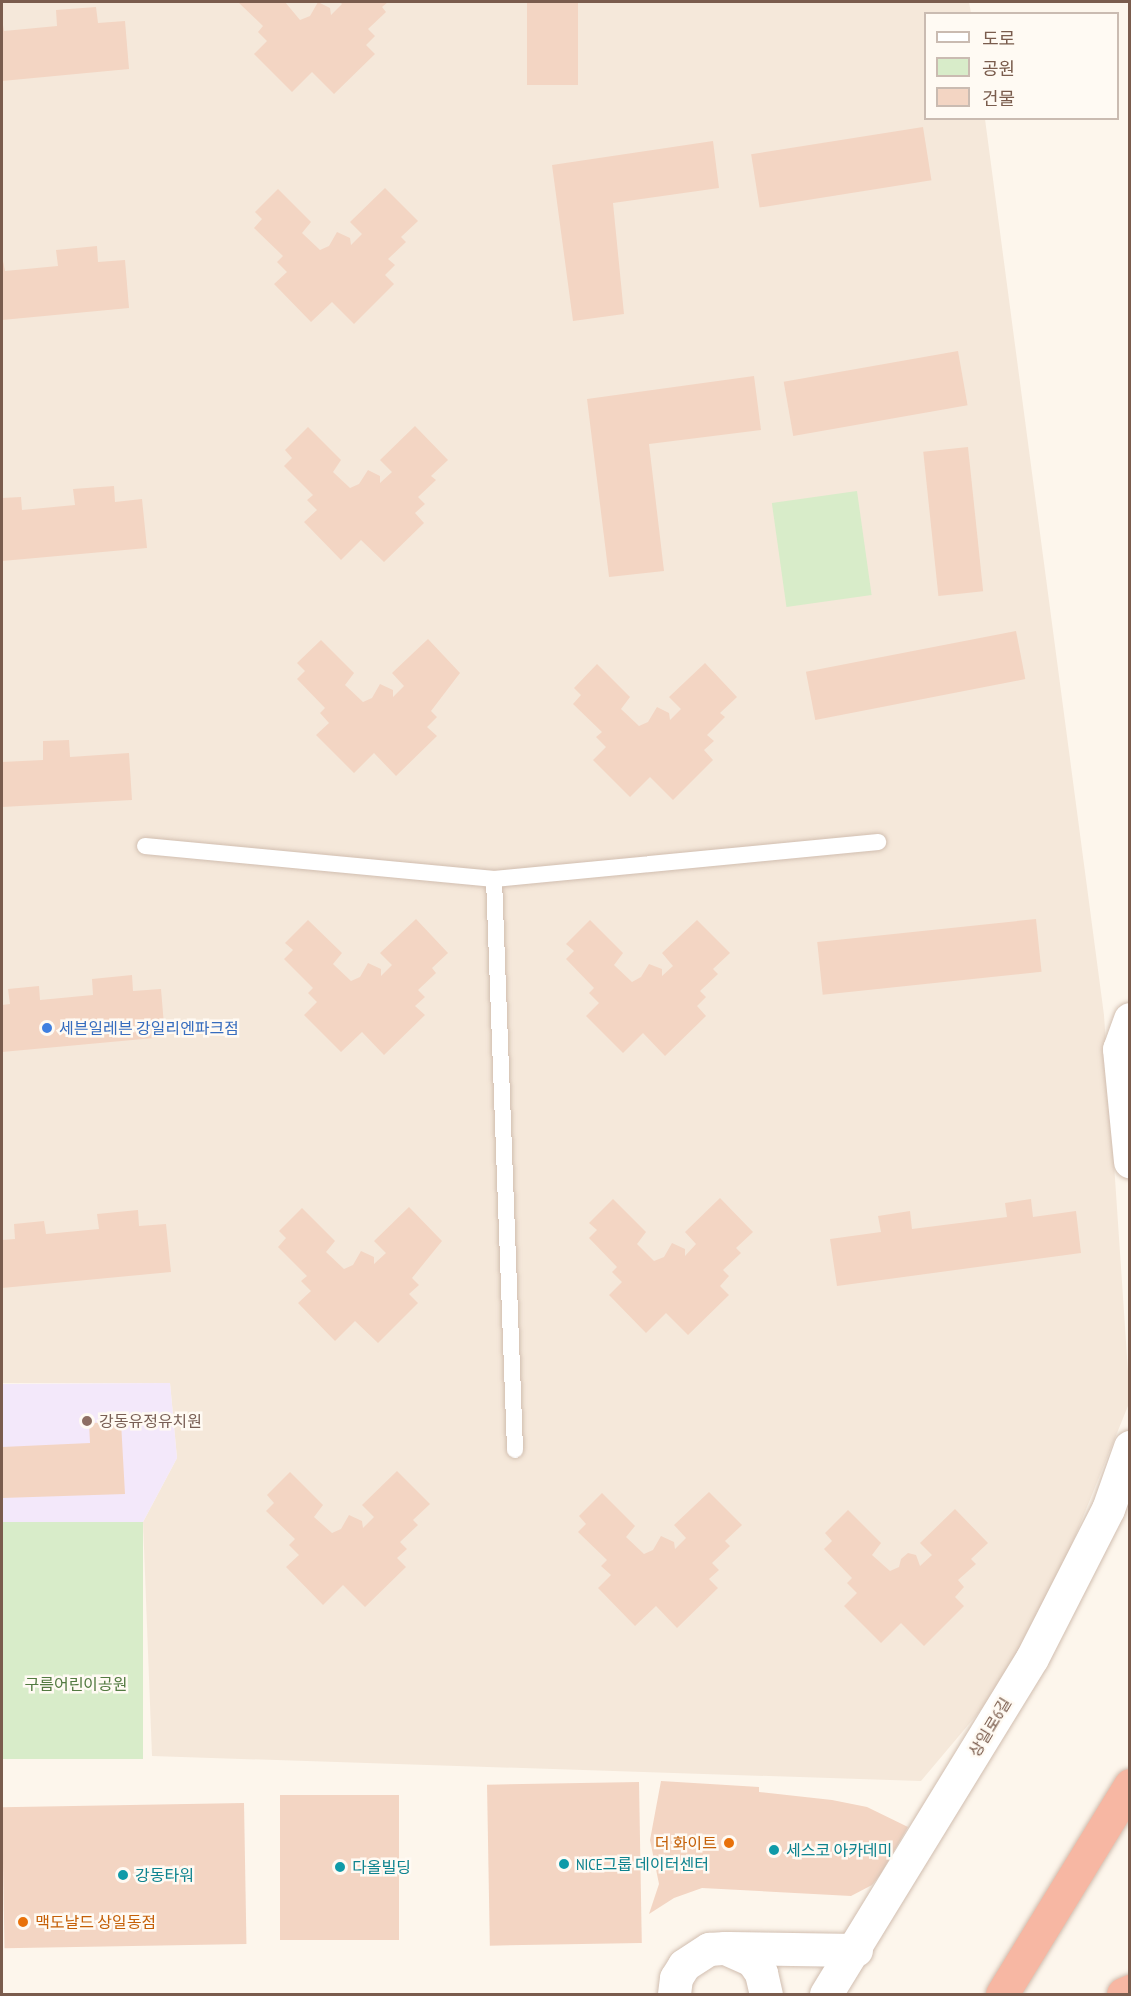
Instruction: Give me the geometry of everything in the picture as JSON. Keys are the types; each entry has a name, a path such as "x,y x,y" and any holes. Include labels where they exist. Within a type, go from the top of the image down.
{"highway":[{"path":"1002,1995 1130,1785"},
{"path":"1123,1995 1130,1991"}],"street":[{"path":"1130,1019 1119,1049 1130,1161"},
{"name":"상일로6길","path":"826,1995 856,1950 1119,1509 1130,1447"},
{"path":"674,1995 676,1978 695,1954 725,1948 856,1950"},
{"path":"725,1948 752,1960 761,1973 766,1995"}],"lane":[{"path":"145,846 494,879 878,842"},
{"path":"494,879 515,1450"}],"shaded area":[{"path":"2,2 969,2 971,12 924,12 924,120 985,120 1104,1015 1130,1401 1027,1655 921,1781 152,1756 143,1522 177,1458 170,1383 2,1383"},
{"name":"강동유정유치원","path":"170,1383 177,1458 143,1522 2,1522 2,1384"}],"green space":[{"path":"857,491 872,595 786,607 772,503"},
{"name":"구름어린이공원","path":"2,1522 143,1522 143,1759 2,1759"}],"building":[{"path":"238,2 285,2 300,20 310,16 318,2 330,8 331,15 342,4 340,2 388,2 382,7 386,12 368,29 375,36 366,45 375,54 334,94 312,72 292,92 254,54 267,41 258,32 263,26"},
{"path":"527,2 578,2 578,85 527,85"},
{"path":"96,7 98,23 125,21 129,69 2,81 2,19 4,31 57,26 56,10"},
{"path":"923,127 931,180 760,208 751,154"},
{"path":"713,141 719,188 613,203 624,314 573,321 552,165"},
{"path":"385,188 418,221 401,237 406,242 388,259 395,265 385,275 394,284 354,324 332,302 311,322 274,284 287,272 277,262 283,256 254,228 262,219 255,212 278,189 311,222 302,233 320,250 329,246 337,232 350,238 351,245 362,234 350,222"},
{"path":"97,246 98,262 125,260 129,308 2,320 2,256 5,271 58,266 56,250"},
{"path":"958,351 968,405 793,436 784,382"},
{"path":"754,376 761,430 649,444 664,571 609,577 587,399"},
{"path":"415,426 448,460 431,476 436,480 418,497 425,504 415,513 424,523 384,562 361,540 341,560 304,522 317,510 307,500 313,495 284,466 292,458 285,450 308,427 341,460 333,472 350,488 359,484 368,470 380,476 380,483 392,472 380,460"},
{"path":"968,447 983,591 938,596 923,452"},
{"path":"114,486 115,502 142,499 147,548 2,561 2,498 21,497 22,510 75,505 73,489"},
{"path":"1016,631 1025,679 815,720 806,672"},
{"path":"428,639 460,673 431,711 437,717 427,727 437,736 396,776 374,753 354,773 316,735 329,723 320,713 325,708 297,679 305,671 297,663 321,640 354,673 345,685 363,702 372,698 380,684 393,690 393,697 404,686 392,673"},
{"path":"705,663 737,697 720,713 725,717 707,735 714,741 704,750 713,760 673,800 650,777 630,797 593,760 606,747 596,737 602,732 573,704 581,695 574,688 597,664 630,697 621,709 639,726 648,722 657,707 669,713 670,720 681,709 669,697"},
{"path":"69,740 70,757 129,753 132,800 2,807 2,762 43,760 43,741"},
{"path":"416,919 448,953 432,968 436,973 418,990 425,997 415,1006 425,1015 384,1055 362,1032 341,1052 304,1015 317,1002 308,993 313,988 284,959 293,950 285,943 308,920 342,953 333,964 351,981 360,977 368,963 381,969 381,976 392,965 380,953"},
{"path":"1036,919 1042,972 823,995 817,942"},
{"path":"590,920 623,953 614,965 632,982 641,977 649,964 662,969 662,976 673,966 662,953 697,920 730,953 713,969 718,974 700,991 706,997 697,1006 706,1016 665,1056 643,1033 623,1053 586,1016 599,1003 589,993 594,988 566,959 574,951 566,944"},
{"path":"132,975 133,991 161,989 165,1037 2,1052 2,1005 10,1004 8,989 39,986 40,1000 93,995 92,979"},
{"path":"720,1198 753,1232 736,1248 741,1253 723,1270 729,1276 720,1286 729,1295 688,1335 666,1313 646,1333 609,1295 622,1282 612,1272 617,1267 589,1238 597,1230 589,1223 613,1199 646,1232 637,1244 654,1261 664,1257 672,1243 685,1249 685,1256 696,1244 685,1232"},
{"path":"1031,1199 1033,1217 1076,1211 1081,1253 837,1286 830,1239 881,1232 878,1216 910,1211 912,1229 1007,1217 1005,1203"},
{"path":"409,1207 442,1241 412,1278 419,1285 409,1294 418,1303 378,1343 355,1321 335,1341 298,1303 311,1291 301,1281 307,1276 278,1247 286,1238 279,1231 302,1208 335,1241 326,1252 344,1269 353,1265 361,1251 374,1257 374,1264 386,1253 374,1241"},
{"path":"138,1210 139,1226 166,1224 171,1272 2,1288 2,1240 15,1239 14,1224 44,1221 46,1234 99,1229 97,1214"},
{"name":"강동유정유치원","path":"121,1422 125,1494 2,1498 2,1447 90,1443 89,1423"},
{"path":"397,1471 430,1504 413,1520 418,1525 400,1542 407,1549 397,1558 406,1567 365,1607 343,1585 323,1605 286,1567 299,1555 289,1545 295,1539 266,1511 274,1503 267,1495 290,1472 323,1505 314,1517 332,1533 341,1529 349,1515 362,1521 363,1528 374,1517 362,1505"},
{"path":"709,1492 742,1525 725,1541 730,1546 712,1563 719,1570 709,1579 718,1588 677,1628 656,1606 635,1626 598,1588 611,1575 601,1566 607,1560 578,1532 586,1524 579,1516 602,1493 635,1526 626,1537 644,1554 653,1550 661,1536 674,1542 675,1549 686,1538 674,1525"},
{"path":"955,1509 988,1543 971,1559 976,1564 958,1580 964,1587 955,1597 964,1606 924,1646 901,1623 881,1643 844,1606 857,1593 847,1583 852,1578 824,1549 832,1541 825,1533 848,1510 881,1543 872,1555 890,1571 899,1567 901,1559 908,1553 916,1555 920,1566 932,1555 920,1543"},
{"name":"세스코 아카데미","path":"661,1781 759,1787 759,1792 832,1800 867,1807 908,1827 872,1885 851,1896 702,1888 674,1898 649,1914 659,1884 650,1840"},
{"name":"NICE그룹 데이터센터","path":"639,1782 642,1943 490,1946 487,1785"},
{"name":"다올빌딩","path":"280,1795 399,1795 399,1940 280,1940"},
{"name":"강동타워","path":"244,1803 246,1944 4,1948 2,1807"}],"place":[{"name":"세븐일레븐 강일리엔파크점","path":"47,1028"},
{"name":"강동유정유치원","path":"87,1421"},
{"name":"더 화이트","path":"729,1843"},
{"name":"세스코 아카데미","path":"774,1850"},
{"name":"NICE그룹 데이터센터","path":"564,1864"},
{"name":"다올빌딩","path":"340,1867"},
{"name":"강동타워","path":"123,1875"},
{"name":"맥도날드 상일동점","path":"23,1922"}]}
